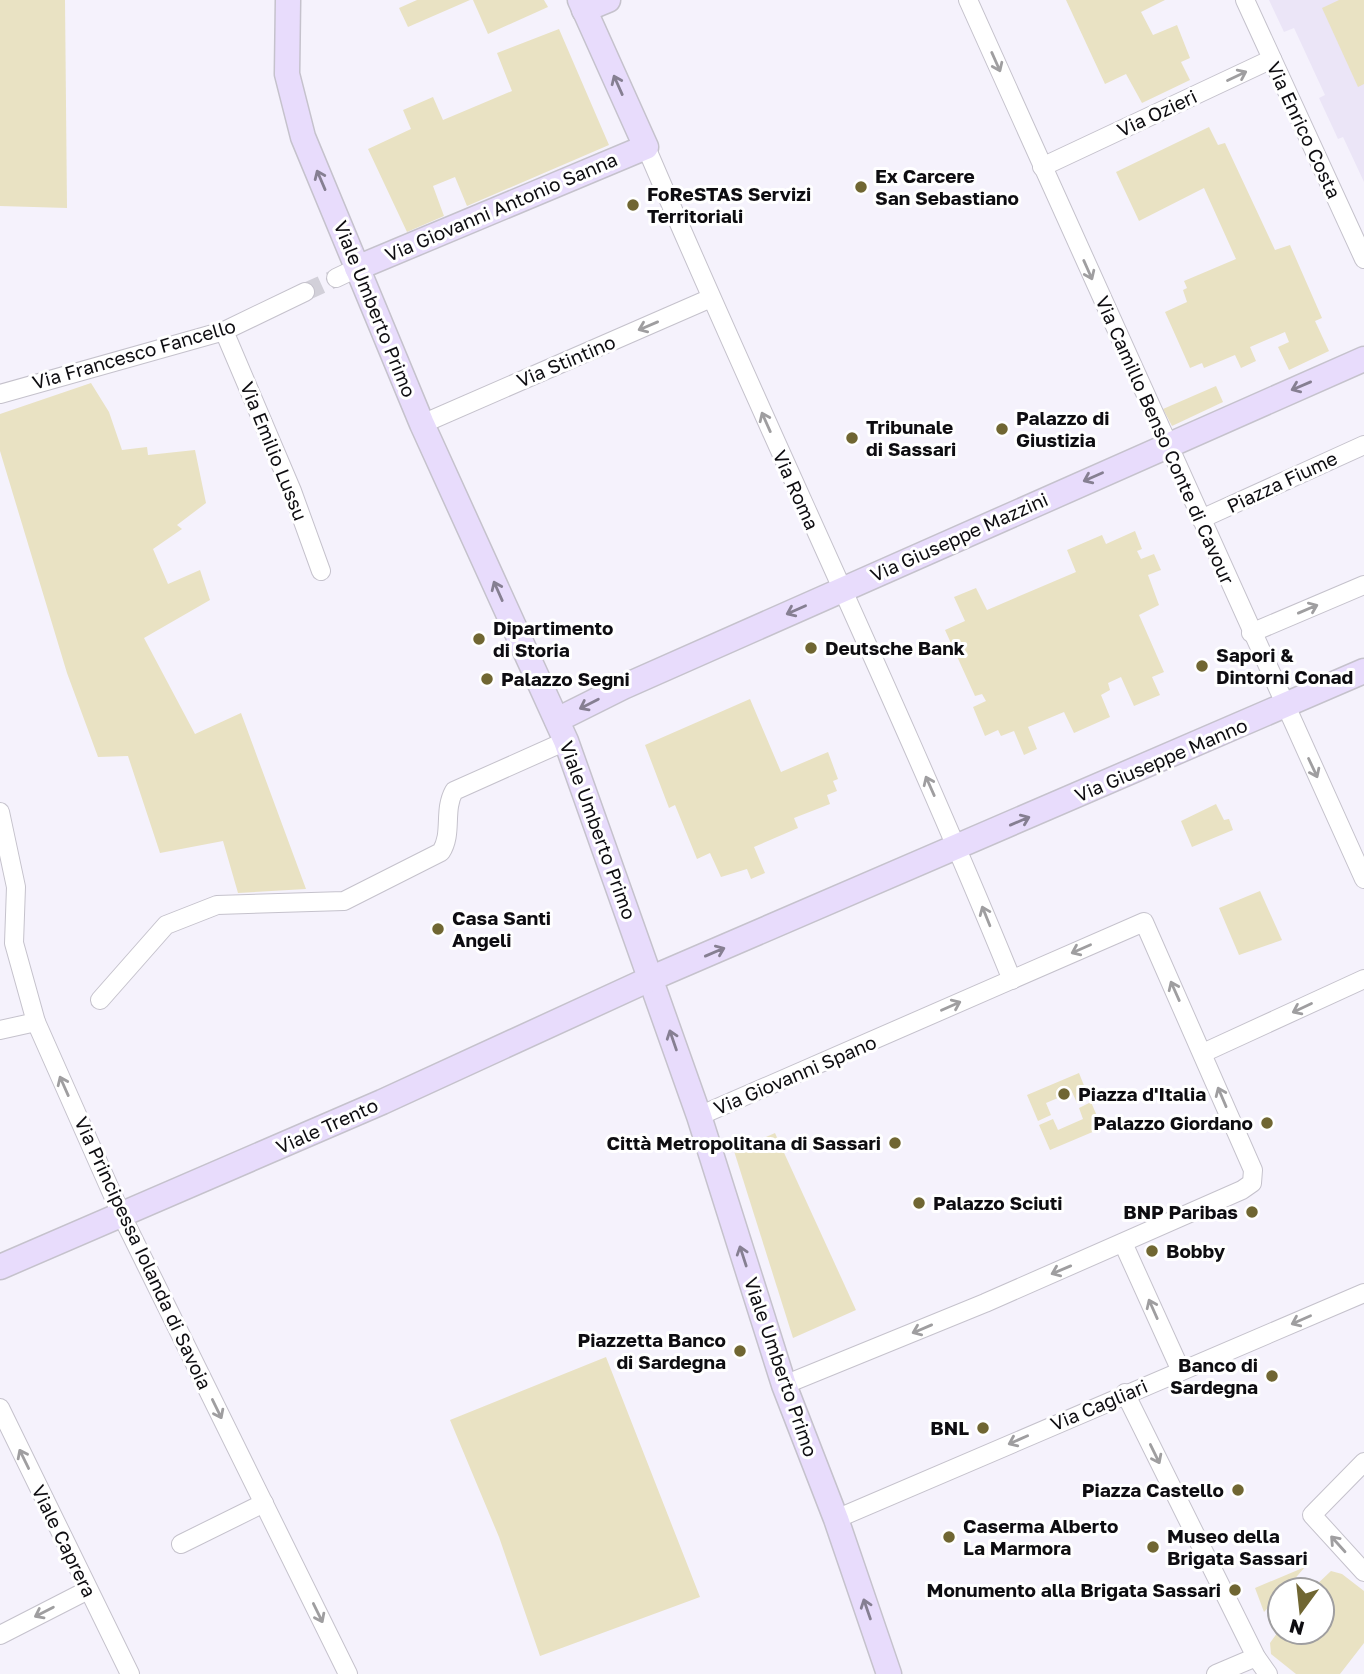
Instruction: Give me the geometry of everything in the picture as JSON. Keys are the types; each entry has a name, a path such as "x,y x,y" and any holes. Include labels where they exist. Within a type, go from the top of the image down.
{"main road":[{"name":"Viale Umberto Primo","path":"288,0 287,74 303,137 346,273 422,424 562,731 699,1116 784,1385 836,1519 889,1674"},
{"path":"582,5 608,0"},
{"name":"Via Roma","path":"582,5 646,147"},
{"name":"Via Giovanni Antonio Sanna","path":"346,273 646,147"},
{"name":"Via Giuseppe Mazzini","path":"562,731 623,687 1166,444 1364,359"},
{"name":"Via Giuseppe Manno","path":"652,978 1364,671"},
{"name":"Viale Trento","path":"0,1267 382,1102 652,978"}],"street":[{"name":"Via Camillo Benso Conte di Cavour","path":"968,0 1251,634 1364,879"},
{"name":"Via Enrico Costa","path":"1245,0 1364,259"},
{"name":"Via Ozieri","path":"1042,167 1272,59"},
{"name":"Via Roma","path":"646,147 958,848 1012,980"},
{"name":"Via Francesco Fancello","path":"0,394 224,331 305,292"},
{"name":"Via Stintino","path":"422,424 711,298"},
{"name":"Via Emilio Lussu","path":"224,331 292,491 321,571"},
{"name":"Piazza Fiume","path":"1201,519 1364,444"},
{"path":"1251,634 1364,585"},
{"path":"100,1000 166,925 217,905 344,901 441,852 448,841 447,802 454,791 562,731"},
{"name":"Via Principessa Iolanda di Savoia","path":"0,812 16,887 14,943 36,1022 122,1216 348,1674"},
{"path":"784,1385 985,1303 1242,1191 1252,1183 1253,1170 1144,922 1012,980"},
{"path":"1203,1053 1364,979"},
{"name":"Via Giovanni Spano","path":"699,1116 1012,980"},
{"path":"0,1030 36,1022"},
{"path":"1123,1243 1181,1371"},
{"name":"Via Cagliari","path":"836,1519 1125,1393 1364,1293"},
{"path":"1125,1393 1256,1657 1268,1674"},
{"name":"Viale Caprera","path":"0,1408 130,1674"},
{"path":"1364,1462 1312,1515 1364,1572"},
{"path":"181,1544 264,1503"},
{"path":"0,1634 88,1590"},
{"path":"1216,1674 1256,1657"}],"shaded area":[{"path":"0,0 65,0 67,208 0,206"},
{"path":"417,0 470,0 408,27 399,8"},
{"path":"473,0 544,0 548,7 488,34"},
{"path":"1066,0 1165,0 1141,12 1153,35 1177,25 1190,58 1181,62 1190,80 1142,103 1126,74 1105,84"},
{"path":"1269,0 1364,0 1364,182 1343,137 1338,139 1319,98 1325,95 1294,28 1284,32"},
{"path":"1339,0 1364,0 1364,84 1358,87 1322,8"},
{"path":"559,29 609,145 467,206 455,177 433,186 444,216 407,232 368,149 411,129 403,110 433,97 443,120 512,91 497,53"},
{"path":"1209,127 1218,145 1225,143 1275,250 1290,245 1322,318 1315,321 1329,351 1289,370 1278,347 1289,342 1285,332 1250,347 1256,361 1241,368 1235,355 1204,368 1202,363 1190,368 1165,312 1187,302 1183,290 1187,288 1184,281 1236,259 1204,188 1139,221 1116,172"},
{"path":"91,383 109,412 122,450 147,447 148,455 195,450 206,503 177,525 182,529 153,549 168,584 200,570 210,600 144,638 195,734 241,713 306,889 238,893 223,841 160,853 128,756 98,757 67,673 0,451 0,414"},
{"path":"1216,386 1223,402 1172,426 1163,409"},
{"path":"1135,531 1142,549 1137,551 1141,559 1154,554 1161,570 1148,575 1159,605 1139,615 1164,672 1152,677 1160,695 1134,706 1121,677 1108,683 1110,690 1101,695 1110,717 1074,733 1064,712 1028,727 1037,749 1024,755 1014,731 1001,736 998,730 985,736 973,707 986,701 982,694 975,696 945,630 965,621 954,597 976,588 987,610 1076,572 1067,550 1102,535 1106,544"},
{"path":"750,699 781,772 828,752 838,779 833,781 837,791 827,795 830,804 794,818 798,828 754,847 765,873 751,879 747,869 721,877 710,853 697,859 675,805 669,808 645,745"},
{"path":"1216,804 1224,820 1229,819 1233,830 1192,847 1181,821"},
{"path":"1260,891 1282,940 1239,955 1219,908"},
{"path":"1079,1073 1089,1098 1077,1103 1072,1092 1046,1103 1051,1115 1038,1121 1027,1095"},
{"path":"1091,1102 1102,1128 1050,1150 1039,1125 1053,1119 1058,1130 1083,1119 1079,1108"},
{"path":"775,1133 856,1310 793,1338 734,1151"},
{"path":"606,1357 700,1597 540,1656 499,1537 450,1420"},
{"path":"1305,1567 1297,1576 1284,1576"},
{"path":"1331,1571 1342,1574 1364,1591 1364,1643 1340,1674 1296,1674 1271,1654 1270,1646 1336,1646 1336,1576 1326,1576"},
{"path":"1266,1583 1264,1612 1255,1588"}],"tunnel":[{"path":"305,292 336,278"}],"place":[{"name":"Ex Carcere San Sebastiano","path":"861,187"},
{"name":"FoReSTAS Servizi Territoriali","path":"633,205"},
{"name":"Palazzo di Giustizia","path":"1002,429"},
{"name":"Tribunale di Sassari","path":"852,438"},
{"name":"Dipartimento di Storia","path":"479,639"},
{"name":"Deutsche Bank","path":"811,648"},
{"name":"Sapori & Dintorni Conad","path":"1202,666"},
{"name":"Palazzo Segni","path":"487,679"},
{"name":"Casa Santi Angeli","path":"438,929"},
{"name":"Piazza d'Italia","path":"1064,1094"},
{"name":"Palazzo Giordano","path":"1267,1123"},
{"name":"Città Metropolitana di Sassari","path":"895,1143"},
{"name":"Palazzo Sciuti","path":"919,1203"},
{"name":"BNP Paribas","path":"1252,1212"},
{"name":"Bobby","path":"1152,1251"},
{"name":"Piazzetta Banco di Sardegna","path":"740,1351"},
{"name":"Banco di Sardegna","path":"1272,1376"},
{"name":"BNL","path":"983,1428"},
{"name":"Piazza Castello","path":"1238,1490"},
{"name":"Caserma Alberto La Marmora","path":"949,1537"},
{"name":"Museo della Brigata Sassari","path":"1153,1547"},
{"name":"Monumento alla Brigata Sassari","path":"1235,1590"}]}
